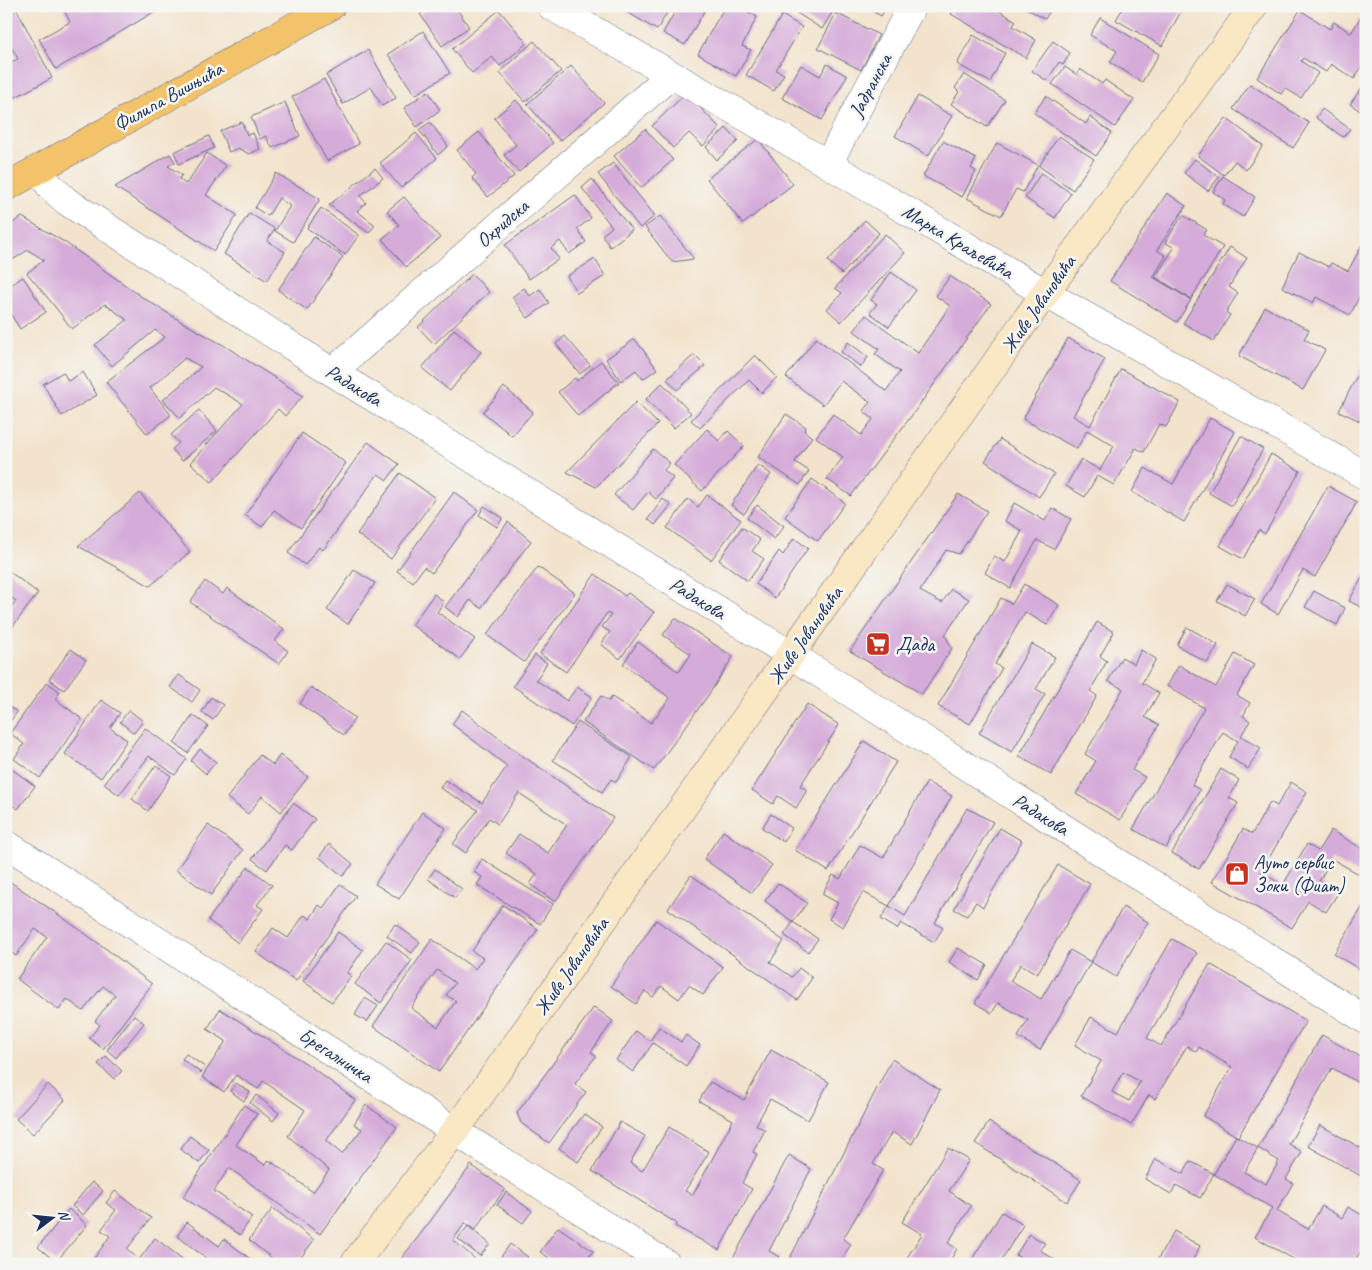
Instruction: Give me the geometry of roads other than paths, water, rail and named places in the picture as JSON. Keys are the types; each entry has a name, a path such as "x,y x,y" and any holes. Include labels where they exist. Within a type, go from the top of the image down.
{"main road":[{"name":"Филипа Вишњића","path":"6,187 331,6"}],"street":[{"name":"Марка Краљевића","path":"550,6 828,164 1045,294 1366,476"},
{"name":"Јадранска","path":"828,164 912,6"},
{"name":"Живе Јовановића","path":"354,1264 455,1131 1045,294 1254,6"},
{"name":"Охридска","path":"332,372 671,75"},
{"name":"Радакова","path":"38,169 50,186 66,202 332,372 791,655 1366,1020"},
{"name":"Брегалничка","path":"6,844 667,1264"}],"place":[{"name":"Дада","path":"878,644"},
{"name":"Ауто сервис Зоки (Фиат)","path":"1237,874"}]}
